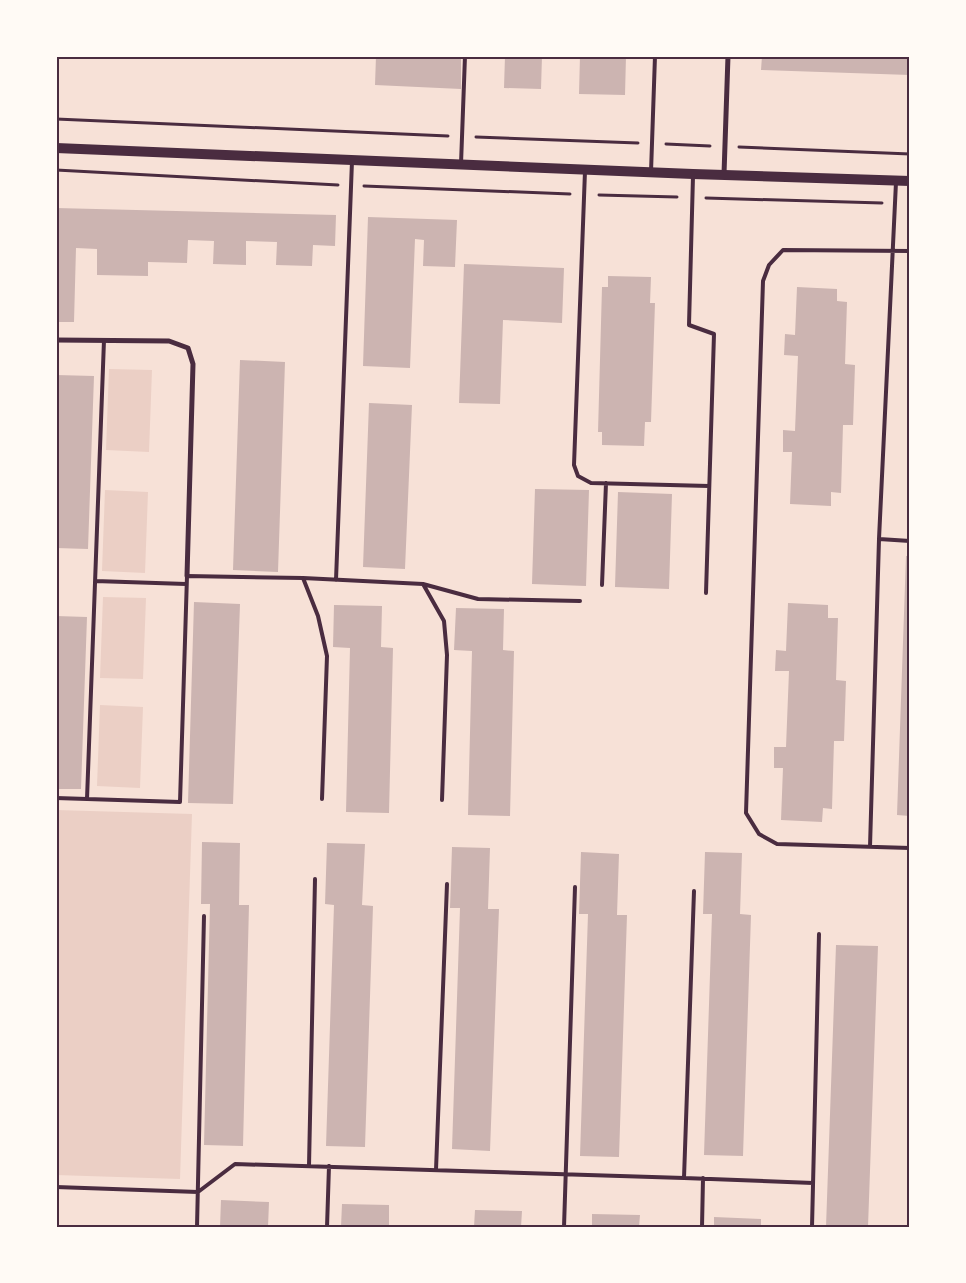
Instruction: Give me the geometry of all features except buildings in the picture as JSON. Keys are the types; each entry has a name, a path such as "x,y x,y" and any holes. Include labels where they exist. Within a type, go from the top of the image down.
{"main road":[{"path":"56,148 693,174 910,180"}],"street":[{"path":"724,174 728,56"},
{"path":"56,340 170,341 188,348 193,364 187,576"}],"lane":[{"path":"461,164 465,56"},
{"path":"650,172 655,56"},
{"path":"336,580 352,160"},
{"path":"585,169 574,465 578,476 590,483 709,486"},
{"path":"693,174 688,325 714,334 706,593"},
{"path":"870,847 879,540 896,180"},
{"path":"910,252 783,250 769,265 763,281 746,813 759,834 777,844 910,848"},
{"path":"87,799 104,340"},
{"path":"602,585 606,483"},
{"path":"879,540 910,540"},
{"path":"56,798 180,802 187,576 303,578 423,584 478,599 580,601"},
{"path":"303,578 318,616 327,656 322,800"},
{"path":"95,581 186,584"},
{"path":"423,584 444,621 447,655 442,800"},
{"path":"309,1166 315,879"},
{"path":"436,1170 447,884"},
{"path":"564,1227 575,887"},
{"path":"684,1178 694,891"},
{"path":"197,1227 204,916"},
{"path":"812,1227 819,934"},
{"path":"56,1187 198,1192 234,1164 813,1183"},
{"path":"327,1227 329,1166"},
{"path":"702,1227 703,1178"}],"path":[{"path":"56,119 910,154"},
{"path":"56,170 351,186 584,195 895,203"}],"shaded area":[{"path":"109,369 152,370 149,452 106,450"},
{"path":"105,490 148,492 145,573 102,571"},
{"path":"103,597 146,598 143,679 100,678"},
{"path":"100,705 143,707 140,788 97,786"},
{"path":"56,810 192,814 180,1179 56,1175"}]}
